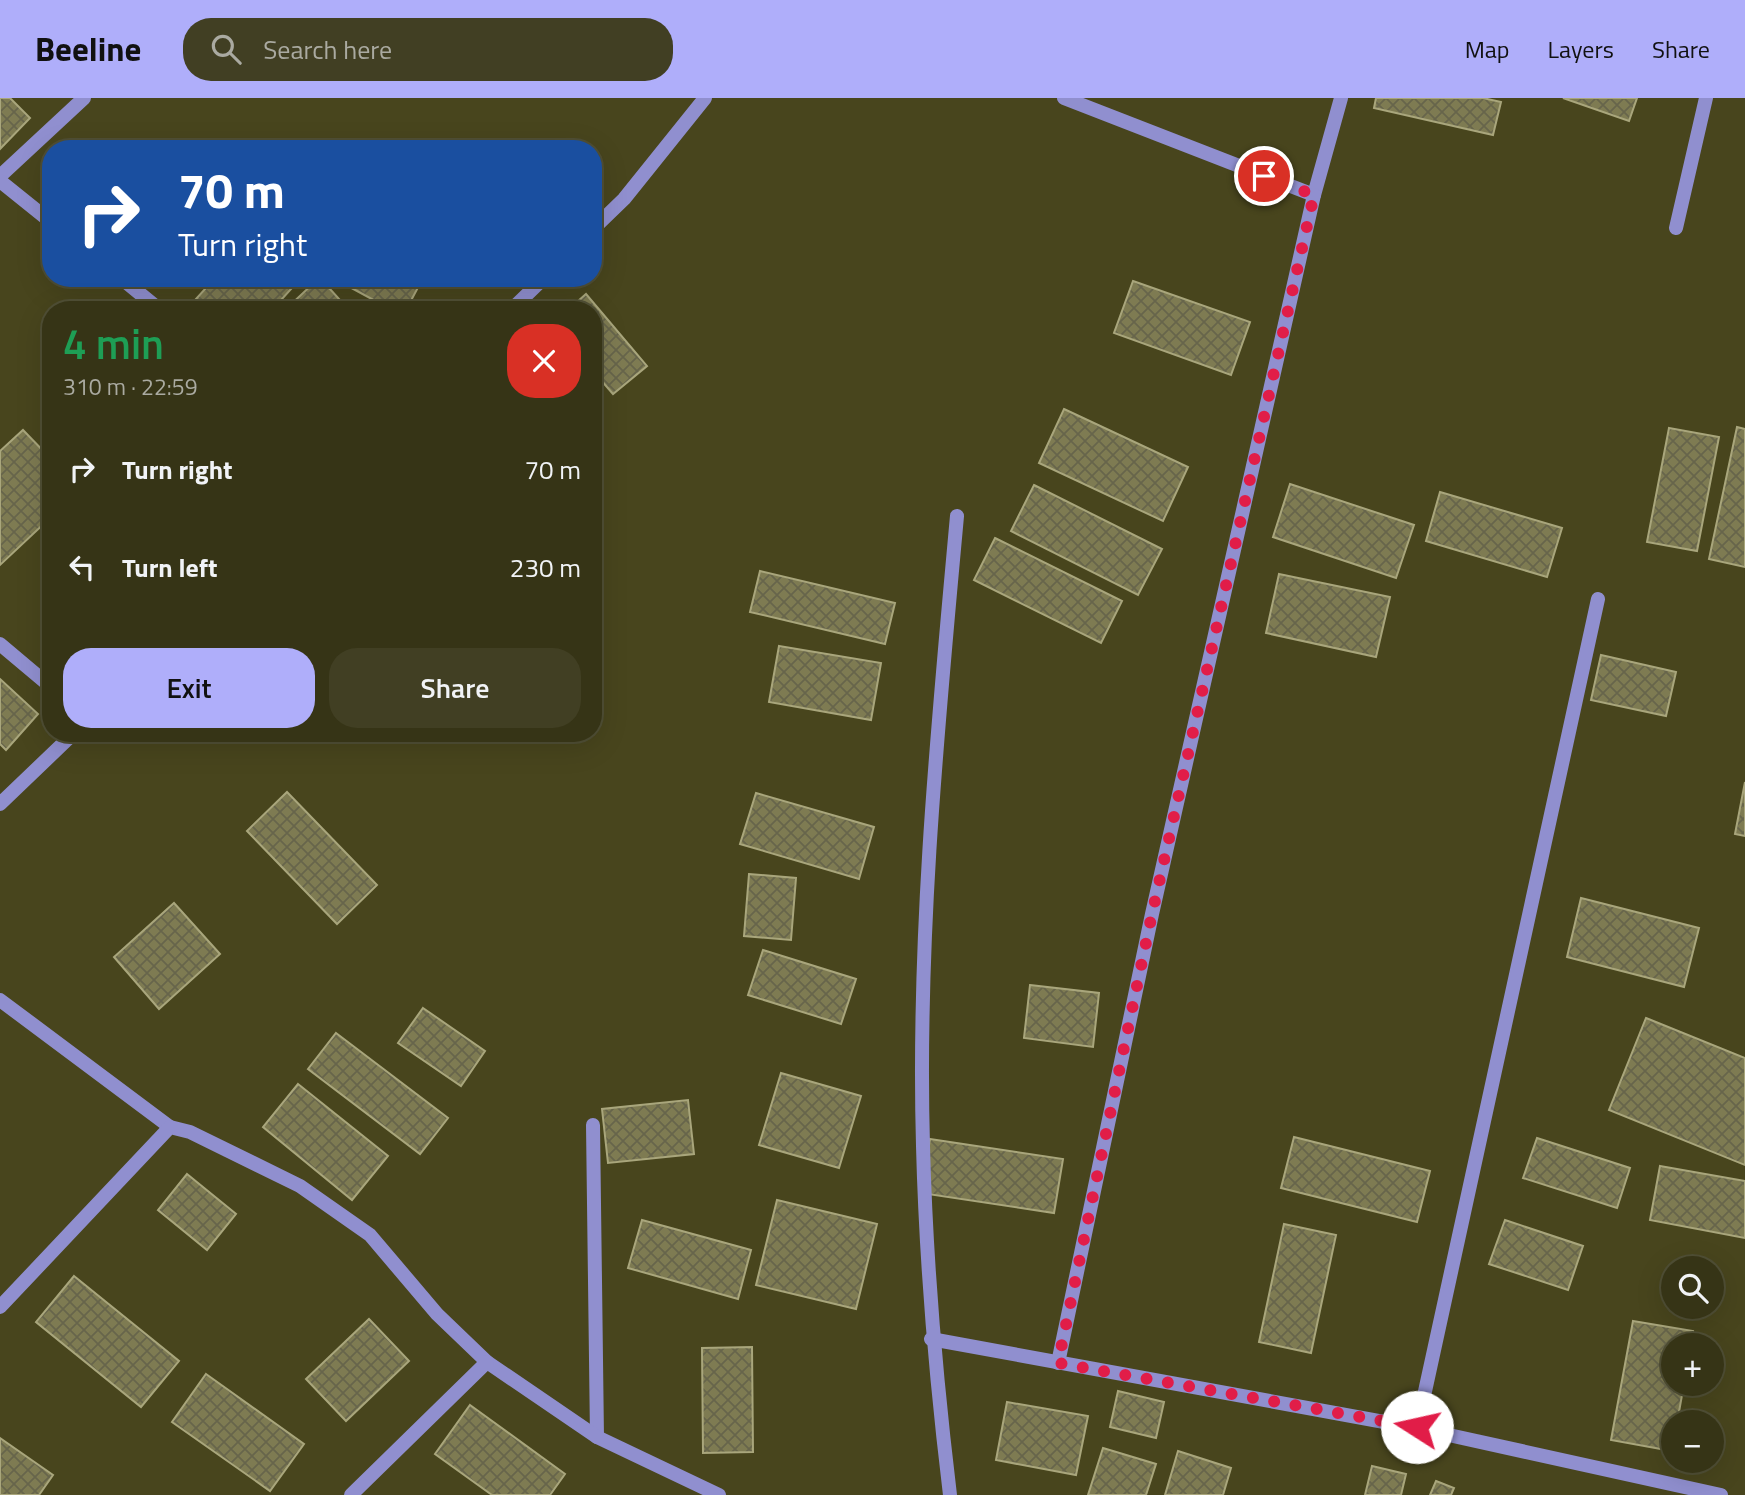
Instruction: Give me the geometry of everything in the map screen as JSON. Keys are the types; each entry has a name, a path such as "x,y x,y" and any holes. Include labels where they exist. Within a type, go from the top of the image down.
{"street":[{"path":"42,214 0,179 84,98"},
{"path":"602,220 624,199 705,98"},
{"path":"1064,98 1314,195"},
{"path":"1058,1363 1155,901 1314,195 1341,98"},
{"path":"1676,228 1706,98"},
{"path":"132,287 149,301"},
{"path":"521,301 535,287"},
{"path":"950,1495 931,1339 923,1144 926,939 935,756 957,516"},
{"path":"1417,1427 1598,599"},
{"path":"0,644 42,679"},
{"path":"0,804 65,742"},
{"path":"0,1000 170,1128 228,1149 300,1186 370,1236 437,1314 487,1362 597,1437 719,1495"},
{"path":"593,1125 597,1437"},
{"path":"0,1307 170,1128"},
{"path":"931,1339 1417,1427 1721,1495"},
{"path":"351,1495 487,1362"}],"building":[{"path":"0,98 10,98 30,118 0,149"},
{"path":"1376,98 1483,98 1501,102 1493,135 1374,108"},
{"path":"1563,98 1637,98 1629,121"},
{"path":"1133,281 1250,322 1231,375 1114,333"},
{"path":"207,287 293,287 280,301 194,301"},
{"path":"309,287 328,287 341,301 295,301"},
{"path":"350,287 418,287 411,301 375,301"},
{"path":"586,294 592,301 578,301"},
{"path":"602,313 647,366 613,394 602,381"},
{"path":"1064,409 1188,467 1163,521 1039,463"},
{"path":"1737,427 1745,429 1745,567 1709,559"},
{"path":"1669,428 1719,437 1697,551 1647,542"},
{"path":"23,430 42,450 42,525 0,565 0,451"},
{"path":"1290,484 1414,525 1396,578 1273,537"},
{"path":"1034,485 1162,549 1138,595 1011,531"},
{"path":"1440,492 1562,528 1547,577 1426,541"},
{"path":"995,538 1122,601 1101,643 974,580"},
{"path":"760,571 895,603 885,644 750,612"},
{"path":"1279,574 1390,597 1376,657 1266,633"},
{"path":"779,646 881,663 871,720 769,702"},
{"path":"1601,655 1676,672 1666,716 1591,700"},
{"path":"0,679 38,714 6,750 0,744"},
{"path":"1745,782 1745,836 1735,834"},
{"path":"287,792 377,885 337,924 247,831"},
{"path":"756,793 874,827 859,879 740,844"},
{"path":"749,874 796,878 791,940 744,936"},
{"path":"1581,898 1699,928 1684,987 1567,957"},
{"path":"174,903 220,954 159,1009 114,957"},
{"path":"763,950 856,979 841,1024 748,995"},
{"path":"1030,985 1099,993 1093,1047 1024,1038"},
{"path":"423,1008 485,1051 461,1086 398,1043"},
{"path":"1646,1018 1745,1058 1745,1165 1609,1110"},
{"path":"336,1033 448,1118 420,1154 308,1069"},
{"path":"781,1073 861,1096 839,1168 759,1145"},
{"path":"298,1084 388,1156 352,1200 263,1127"},
{"path":"688,1100 694,1154 608,1163 602,1109"},
{"path":"1294,1137 1430,1171 1417,1222 1281,1188"},
{"path":"1537,1138 1630,1168 1617,1208 1523,1178"},
{"path":"930,1139 1063,1159 1054,1213 921,1193"},
{"path":"1660,1166 1745,1181 1745,1238 1650,1220"},
{"path":"187,1174 236,1214 207,1250 158,1210"},
{"path":"777,1200 877,1224 856,1309 756,1285"},
{"path":"642,1220 751,1250 738,1299 628,1268"},
{"path":"1505,1220 1583,1246 1568,1290 1489,1264"},
{"path":"1284,1224 1336,1235 1311,1353 1259,1342"},
{"path":"74,1276 179,1361 141,1407 36,1322"},
{"path":"369,1319 409,1361 346,1421 306,1379"},
{"path":"1633,1321 1693,1331 1661,1333 1661,1396 1682,1396 1679,1410 1661,1410 1661,1449 1611,1440"},
{"path":"752,1347 753,1452 703,1453 702,1348"},
{"path":"206,1374 304,1444 270,1491 172,1422"},
{"path":"1118,1391 1164,1402 1156,1438 1110,1427"},
{"path":"1007,1402 1088,1416 1076,1475 996,1460"},
{"path":"470,1405 565,1474 550,1495 492,1495 435,1454"},
{"path":"0,1438 53,1475 39,1495 0,1495"},
{"path":"1103,1448 1156,1464 1146,1495 1088,1495"},
{"path":"1178,1451 1231,1468 1223,1495 1165,1495"},
{"path":"1372,1466 1406,1474 1401,1495 1365,1495"},
{"path":"1436,1481 1454,1488 1451,1495 1430,1495"}],"route":[{"path":"1264,176 1314,195 1152,914 1058,1363 1417,1427"}]}
